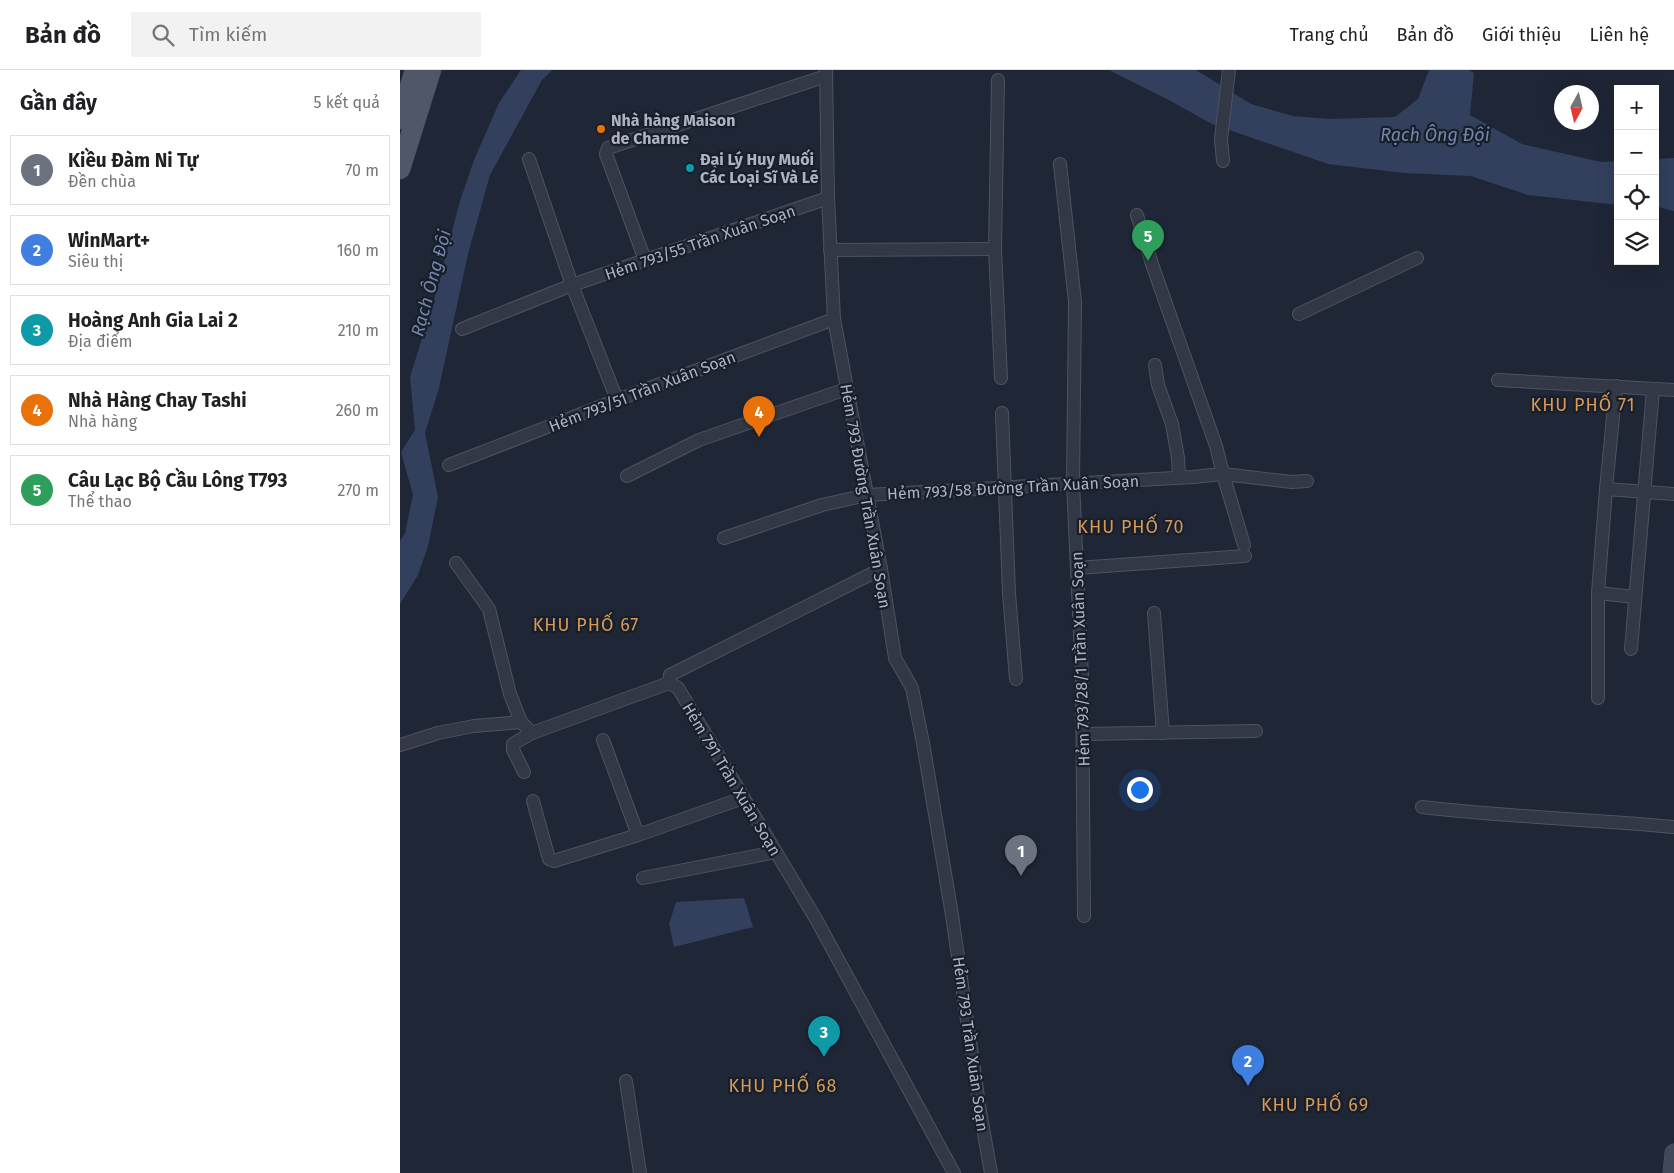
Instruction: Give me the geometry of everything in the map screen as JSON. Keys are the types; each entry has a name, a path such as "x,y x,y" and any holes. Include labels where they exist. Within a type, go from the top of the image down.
{"main road":[{"path":"400,119 415,70"},
{"path":"400,169 431,70"},
{"path":"1672,1173 1674,1153"}],"street":[{"path":"1223,161 1222,139 1229,70"},
{"path":"645,260 606,154 608,148 826,73"},
{"name":"Hẻm 793 Đường Trần Xuân Soạn","path":"826,73 828,198 834,319 881,569 894,658 912,688 952,915"},
{"path":"998,80 995,249 1001,378"},
{"path":"530,159 572,285 617,400"},
{"name":"Hẻm 793/28/1 Trần Xuân Soạn","path":"1060,164 1075,302 1073,483 1083,734 1084,916"},
{"name":"Hẻm 793/55 Trần Xuân Soạn","path":"462,328 572,285 828,198"},
{"path":"1077,568 1245,551 1216,446 1152,264 1137,215"},
{"path":"830,250 995,249"},
{"path":"1298,314 1417,258"},
{"name":"Hẻm 793/51 Trần Xuân Soạn","path":"449,465 834,319"},
{"path":"1155,365 1158,386 1172,424 1179,477"},
{"path":"1498,380 1674,390"},
{"path":"1598,698 1598,593 1616,386"},
{"path":"628,476 699,440 846,389"},
{"path":"1631,649 1653,389"},
{"path":"1002,413 1009,593 1016,679"},
{"name":"Hẻm 793/58 Đường Trần Xuân Soạn","path":"724,538 822,506 867,495 1223,474 1284,481 1307,481"},
{"path":"1606,489 1674,494"},
{"path":"456,563 489,609 510,694 521,722 532,733"},
{"path":"524,772 513,750 513,744 532,733 669,683 670,675 881,569"},
{"path":"1598,593 1635,597"},
{"path":"1154,613 1162,733"},
{"name":"Hẻm 791 Trần Xuân Soạn","path":"669,683 678,688 776,852 826,938 954,1173"},
{"path":"400,745 438,733 474,726 521,722"},
{"path":"1083,734 1256,731"},
{"path":"603,740 638,835"},
{"path":"533,801 549,859 552,861 638,835 742,798"},
{"path":"1422,807 1491,815 1623,822 1674,827"},
{"path":"643,878 776,852"},
{"name":"Hẻm 793 Trần Xuân Soạn","path":"952,915 980,1111 991,1173"},
{"path":"626,1081 640,1173"}],"water":[{"name":"Rạch Ông Đội","path":"521,70 552,70 542,80 490,175 468,254 439,388 425,433 438,497 428,546 418,575 400,604 400,541 405,533 413,495 401,452 415,430 410,377 434,300 460,201 474,160 499,103"},
{"name":"Rạch Ông Đội","path":"1109,70 1196,70 1251,104 1293,116 1329,119 1395,117 1418,99 1429,70 1469,70 1474,73 1470,115 1522,144 1601,162 1614,161 1614,205 1528,195 1471,176 1404,173 1328,164 1212,124"},
{"path":"1674,158 1674,211 1659,207 1659,159"},
{"path":"744,898 753,927 674,947 669,924 676,902"}],"place":[{"name":"Nhà hàng Maison de Charme","path":"601,129"},
{"name":"Đại Lý Huy Muối Các Loại Sĩ Và Lẽ","path":"690,168"},
{"name":"Câu Lạc Bộ Cầu Lông T793","path":"1148,261"},
{"name":"Nhà Hàng Chay Tashi","path":"759,437"},
{"name":"Kiều Đàm Ni Tự","path":"1021,876"},
{"name":"Hoàng Anh Gia Lai 2","path":"824,1057"},
{"name":"WinMart+","path":"1248,1086"}],"district":[{"name":"KHU PHỐ 71","path":"1583,405"},
{"name":"KHU PHỐ 70","path":"1131,527"},
{"name":"KHU PHỐ 67","path":"586,625"},
{"name":"KHU PHỐ 68","path":"783,1086"},
{"name":"KHU PHỐ 69","path":"1315,1105"}]}
